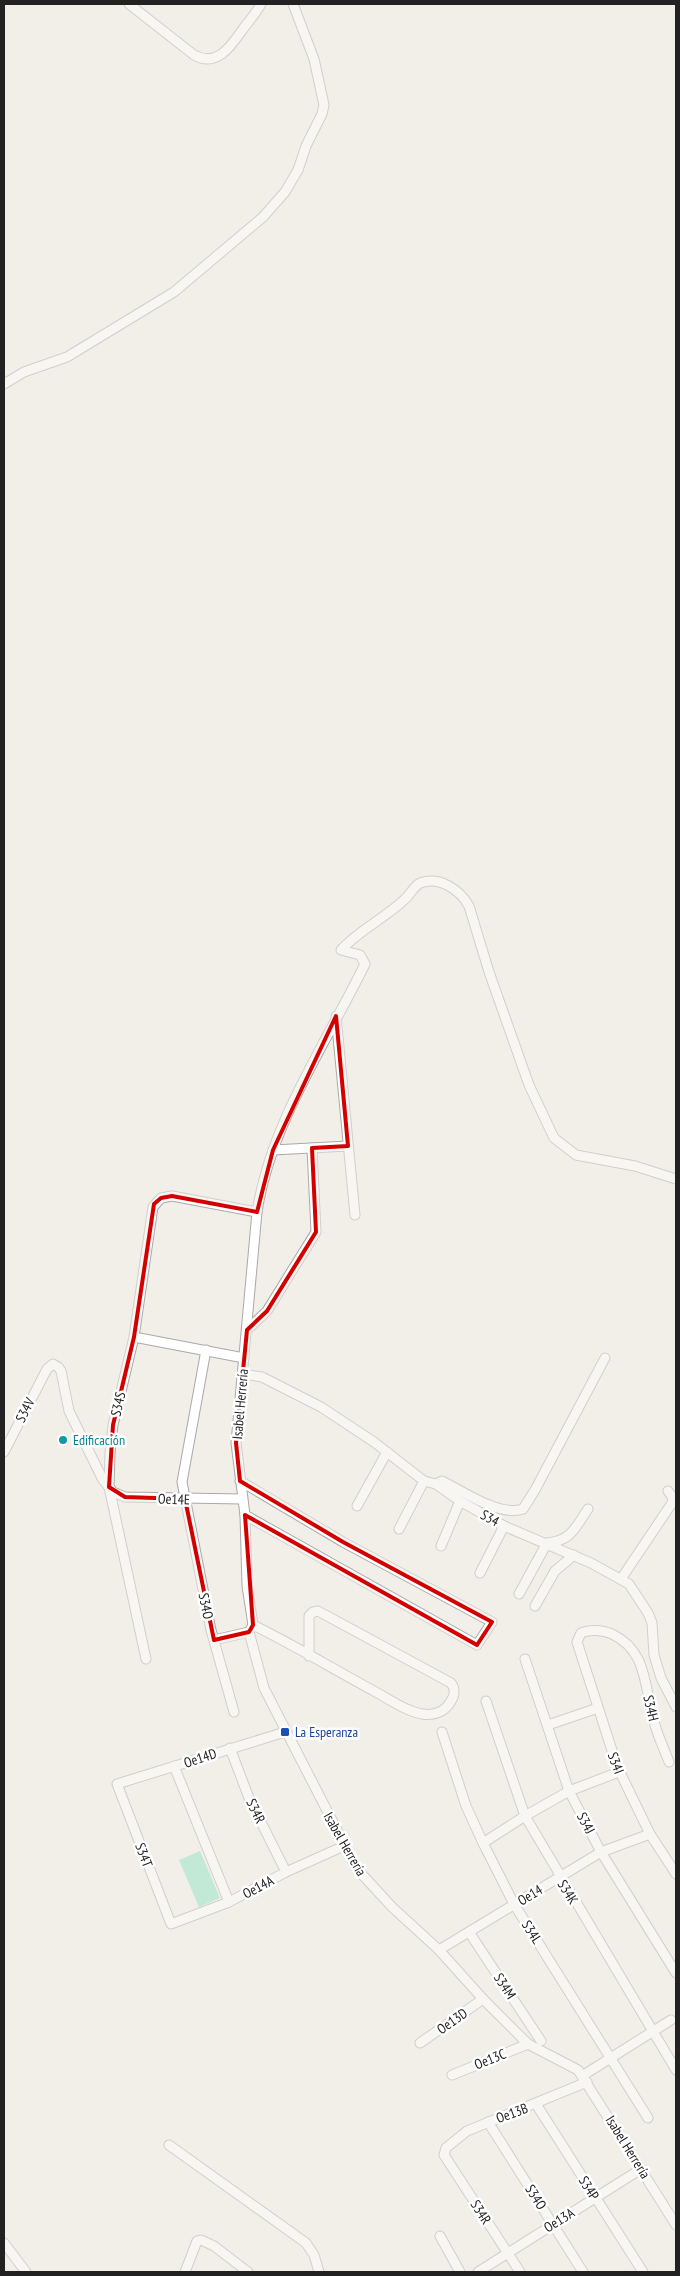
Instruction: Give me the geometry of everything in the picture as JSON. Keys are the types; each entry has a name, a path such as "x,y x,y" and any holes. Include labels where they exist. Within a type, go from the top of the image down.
{"street":[{"path":"129,4 194,55 206,60 218,57 230,47 261,4"},
{"path":"4,384 24,372 68,357 174,292 263,217 284,192 298,170 324,105 314,59 293,4"},
{"name":"Isabel Herrería","path":"676,1179 635,1166 576,1155 554,1138 529,1085 489,972 469,906 464,898 451,886 429,882 420,883 404,900 341,950 360,955 365,964 303,1081 273,1150 261,1185 236,1443 244,1515 251,1628 262,1681 285,1732 344,1846 357,1869 372,1888 440,1950 528,2044 564,2062 584,2079 676,2225"},
{"path":"336,1016 355,1215"},
{"path":"273,1150 348,1146"},
{"path":"248,1330 267,1311 316,1232 312,1148"},
{"name":"S34S","path":"146,1659 109,1487 113,1425 134,1337 153,1207 160,1198 172,1196 257,1212"},
{"path":"134,1337 244,1358"},
{"name":"S34O","path":"206,1350 182,1482 214,1640 234,1712"},
{"path":"436,1484 442,1481 468,1496 513,1510 523,1509 560,1446 605,1358"},
{"name":"S34V","path":"4,1452 47,1369 55,1365 61,1371 69,1411 103,1480 109,1487"},
{"name":"S34","path":"243,1374 262,1377 321,1407 387,1452 424,1481 436,1484 460,1501 504,1526 547,1542 621,1578 634,1590 648,1613 652,1623 654,1654 661,1678 676,1707"},
{"path":"357,1506 387,1452"},
{"path":"240,1481 343,1542 492,1622 478,1645 244,1515"},
{"path":"399,1529 424,1481"},
{"name":"Oe14E","path":"109,1487 118,1495 125,1497 242,1499"},
{"path":"621,1578 672,1503 673,1496 668,1491"},
{"path":"441,1546 460,1501"},
{"path":"519,1594 547,1542 561,1542 571,1533 588,1510"},
{"path":"480,1573 504,1526"},
{"path":"534,1606 556,1571 574,1555"},
{"path":"214,1640 251,1628 309,1656 417,1713 428,1714 442,1711 453,1698 454,1686 451,1683 318,1611 313,1612 309,1616 309,1656"},
{"name":"S34I","path":"636,1652 629,1645 605,1632 584,1632 579,1635 577,1642 619,1772 650,1834 676,1874"},
{"name":"S34H","path":"636,1652 653,1720 669,1762"},
{"name":"S34J","path":"525,1658 569,1791 602,1852 676,1973"},
{"name":"S34K","path":"486,1701 525,1816 559,1877 654,2030 676,2070"},
{"path":"548,1725 598,1708"},
{"name":"Oe14D","path":"116,1786 119,1782 285,1732"},
{"name":"S34L","path":"442,1732 466,1806 514,1904 648,2118"},
{"name":"S34R","path":"230,1748 249,1798 286,1872"},
{"path":"174,1766 229,1902"},
{"path":"483,1843 569,1791 619,1772"},
{"name":"S34T","path":"116,1786 171,1924"},
{"name":"Oe14","path":"440,1950 602,1852 650,1834"},
{"name":"Oe14A","path":"171,1924 229,1902 286,1872 344,1846"},
{"name":"S34M","path":"469,1932 541,2041"},
{"name":"Oe13D","path":"420,2043 484,1999"},
{"name":"Oe13B","path":"445,2152 449,2143 467,2131 536,2104 584,2079 611,2058 670,2020"},
{"name":"Oe13C","path":"452,2075 528,2044"},
{"name":"S34P","path":"536,2104 643,2272"},
{"name":"S34O","path":"488,2122 583,2272"},
{"path":"168,2145 306,2243 314,2255 319,2272"},
{"name":"S34R","path":"445,2152 446,2158 520,2272"},
{"name":"Oe13A","path":"478,2272 641,2169"},
{"path":"440,2236 460,2272"},
{"path":"185,2272 193,2247 197,2241 201,2240 214,2246 248,2272"},
{"path":"5,2247 26,2272"}],"highlighted area":[{"path":"336,1016 348,1146 312,1148 316,1232 267,1311 247,1330 236,1443 240,1481 343,1542 492,1622 477,1645 245,1515 253,1625 249,1632 214,1640 185,1499 125,1497 109,1487 113,1425 134,1337 154,1204 161,1198 172,1196 257,1212 273,1150"}],"green space":[{"path":"200,1851 220,1898 199,1907 179,1860"}],"place":[{"name":"Edificación","path":"63,1440"},
{"name":"La Esperanza","path":"285,1732"}]}
